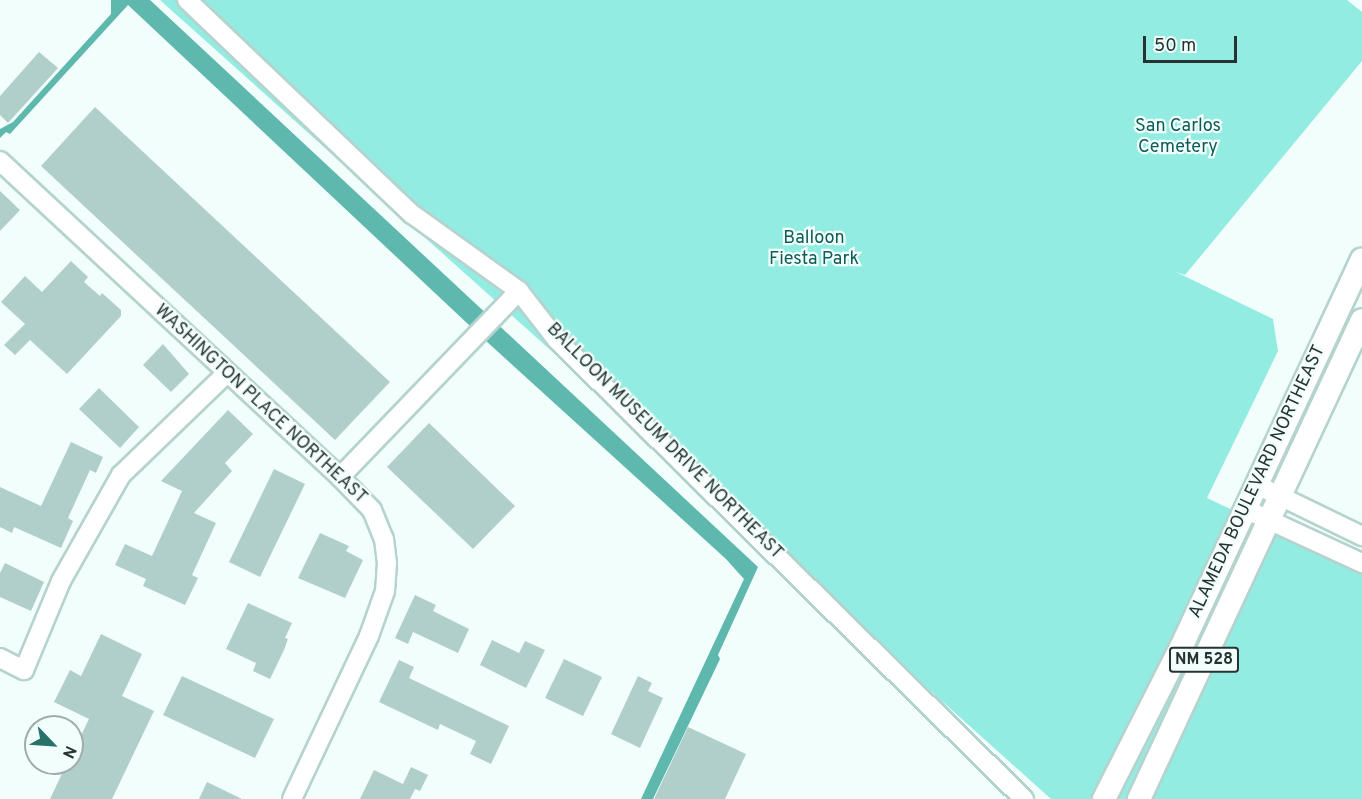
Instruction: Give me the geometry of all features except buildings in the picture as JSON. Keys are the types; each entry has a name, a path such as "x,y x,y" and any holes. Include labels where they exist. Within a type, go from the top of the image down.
{"main road":[{"name":"ALAMEDA BOULEVARD NORTHEAST","path":"1104,799 1184,641 1362,260"},
{"name":"ALAMEDA BOULEVARD NORTHEAST","path":"1139,799 1362,320"}],"street":[{"name":"BALLOON MUSEUM DRIVE NORTHEAST","path":"187,0 412,214 519,291 557,340 1024,799"},
{"name":"WASHINGTON PLACE NORTHEAST","path":"0,161 340,477 372,510 384,539 387,563 385,591 369,636 292,799"},
{"path":"340,477 519,291"},
{"path":"0,658 24,670 62,582 121,475 227,373"},
{"path":"1257,485 1362,536"},
{"path":"1245,509 1362,563"}],"green space":[{"name":"Balloon Fiesta Park","path":"160,0 1347,0 1362,12 1362,61 1185,275 1176,272 1273,319 1278,351 1207,498 1362,571 1362,799 1051,799"}],"shaded area":[{"path":"111,0 150,0 758,567 718,655 720,659 653,799 641,799 744,579 726,559 485,340 128,5 10,134 6,132 0,138 0,129 13,122 111,14"}],"park label":[{"name":"San Carlos Cemetery","path":"1178,138"}]}
